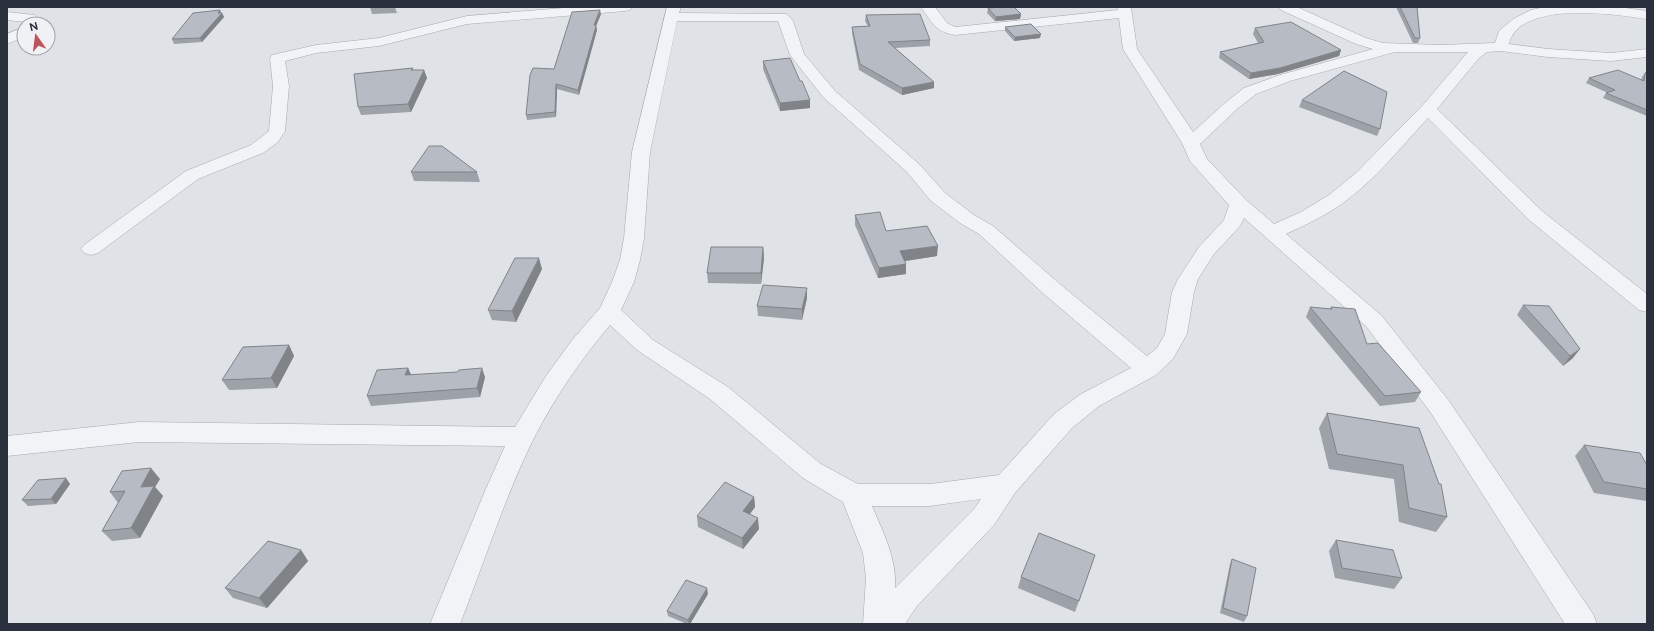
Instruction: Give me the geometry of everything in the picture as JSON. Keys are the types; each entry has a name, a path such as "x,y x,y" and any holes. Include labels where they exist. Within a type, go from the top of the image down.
{"street":[{"path":"91,249 192,175 256,149 272,138 277,131 281,86 277,58 316,49 379,42 467,20 625,7"},
{"path":"928,7 942,27 946,30 955,31 1124,10 1130,49 1191,143 1199,161 1239,204 1374,321 1440,407 1582,624"},
{"path":"1286,7 1361,41 1382,47 1501,47 1581,56 1611,57 1647,53"},
{"path":"1501,47 1504,34 1524,18 1548,10 1570,7 1604,9 1647,15"},
{"path":"445,624 498,491 522,437 554,382 581,344 610,311 623,282 630,260 634,238 641,152 673,12 782,17 786,21 797,55 829,94 913,168 938,197 967,219 986,230 1053,290 1148,369"},
{"path":"7,40 16,35"},
{"path":"1191,143 1231,106 1250,91 1285,78 1394,48"},
{"path":"1272,233 1308,216 1336,200 1386,154 1428,109 1474,55 1483,48"},
{"path":"1428,109 1535,215 1647,305"},
{"path":"887,624 906,597 984,517 1006,485 1063,421 1090,400 1148,369 1165,352 1176,334 1183,292 1188,279 1206,251 1233,222 1239,204"},
{"path":"610,311 624,326 645,344 719,393 812,471 854,495 930,495 1006,485"},
{"path":"7,446 139,432 522,437"},
{"path":"854,495 877,554 881,578 878,624"}],"building":[{"path":"1014,7 1021,14 996,17 988,8"},
{"path":"1400,7 1417,7 1420,38 1415,38"},
{"path":"220,10 218,13 222,13 200,38 172,39 193,13"},
{"path":"600,10 594,25 596,26 578,90 556,84 555,112 526,115 530,75 533,68 554,69 572,12"},
{"path":"920,14 930,40 888,42 934,82 902,88 860,64 852,27 870,26 866,15"},
{"path":"1291,22 1341,50 1280,68 1251,73 1220,52 1264,42 1255,28"},
{"path":"1031,24 1041,34 1015,37 1005,27"},
{"path":"790,58 810,100 780,103 763,61"},
{"path":"413,68 411,70 424,70 408,104 358,107 354,74"},
{"path":"1618,70 1644,81 1645,73 1647,72 1647,110 1606,93 1615,90 1589,78"},
{"path":"1344,71 1387,92 1380,129 1302,100"},
{"path":"429,146 442,146 477,172 411,172"},
{"path":"880,212 886,231 927,226 938,246 900,251 906,264 879,268 855,215"},
{"path":"711,247 763,247 761,273 707,273"},
{"path":"515,258 539,258 512,311 488,310"},
{"path":"763,285 807,288 802,309 757,306"},
{"path":"1523,305 1549,306 1580,349 1570,356"},
{"path":"1310,307 1355,309 1367,344 1378,343 1421,392 1385,396"},
{"path":"289,345 271,378 222,380 243,347"},
{"path":"408,368 405,375 457,372 459,370 482,368 477,388 367,396 377,370"},
{"path":"1327,413 1419,428 1439,484 1441,484 1447,517 1409,508 1403,465 1337,454"},
{"path":"1584,445 1640,453 1647,465 1647,489 1604,482"},
{"path":"151,468 141,487 154,486 131,528 102,531 125,491 110,492 122,471"},
{"path":"66,478 51,499 22,500 38,480"},
{"path":"725,482 754,497 743,511 758,518 742,538 697,516"},
{"path":"1039,533 1095,555 1079,601 1021,577"},
{"path":"1336,540 1393,550 1402,578 1342,568"},
{"path":"268,541 301,550 259,598 225,588"},
{"path":"1232,559 1256,568 1247,616 1223,608"},
{"path":"686,580 707,588 688,620 667,611"}]}
